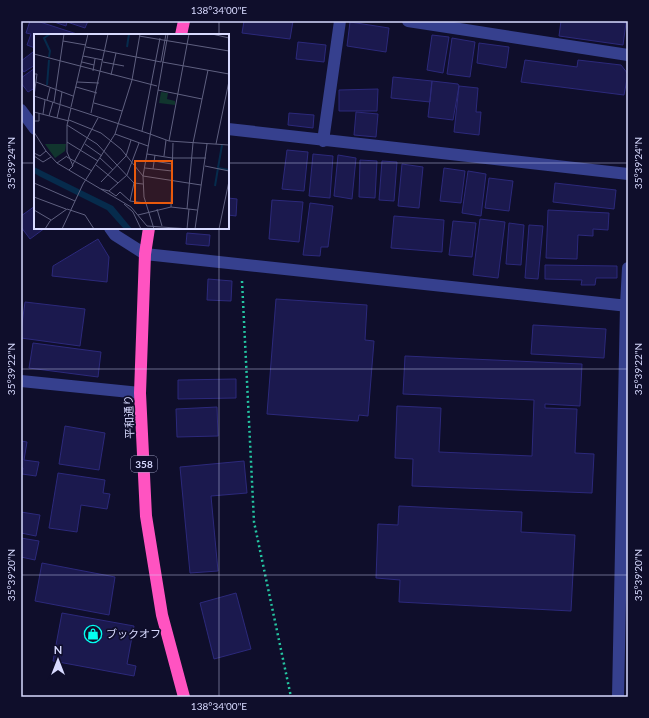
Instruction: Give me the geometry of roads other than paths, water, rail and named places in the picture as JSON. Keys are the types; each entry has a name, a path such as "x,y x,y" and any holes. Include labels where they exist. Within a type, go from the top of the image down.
{"highway":[{"path":"181,34 184,21"},
{"name":"平和通り","path":"149,229 145,254 140,393 146,516 162,615 184,697"}],"street":[{"path":"323,141 340,21"},
{"path":"408,21 628,55"},
{"path":"21,110 34,128"},
{"path":"229,130 628,174"},
{"path":"111,229 115,234 145,254 627,306"},
{"path":"618,697 628,268"},
{"path":"21,380 140,393"}],"place":[{"name":"ブックオフ","path":"93,634"}]}
